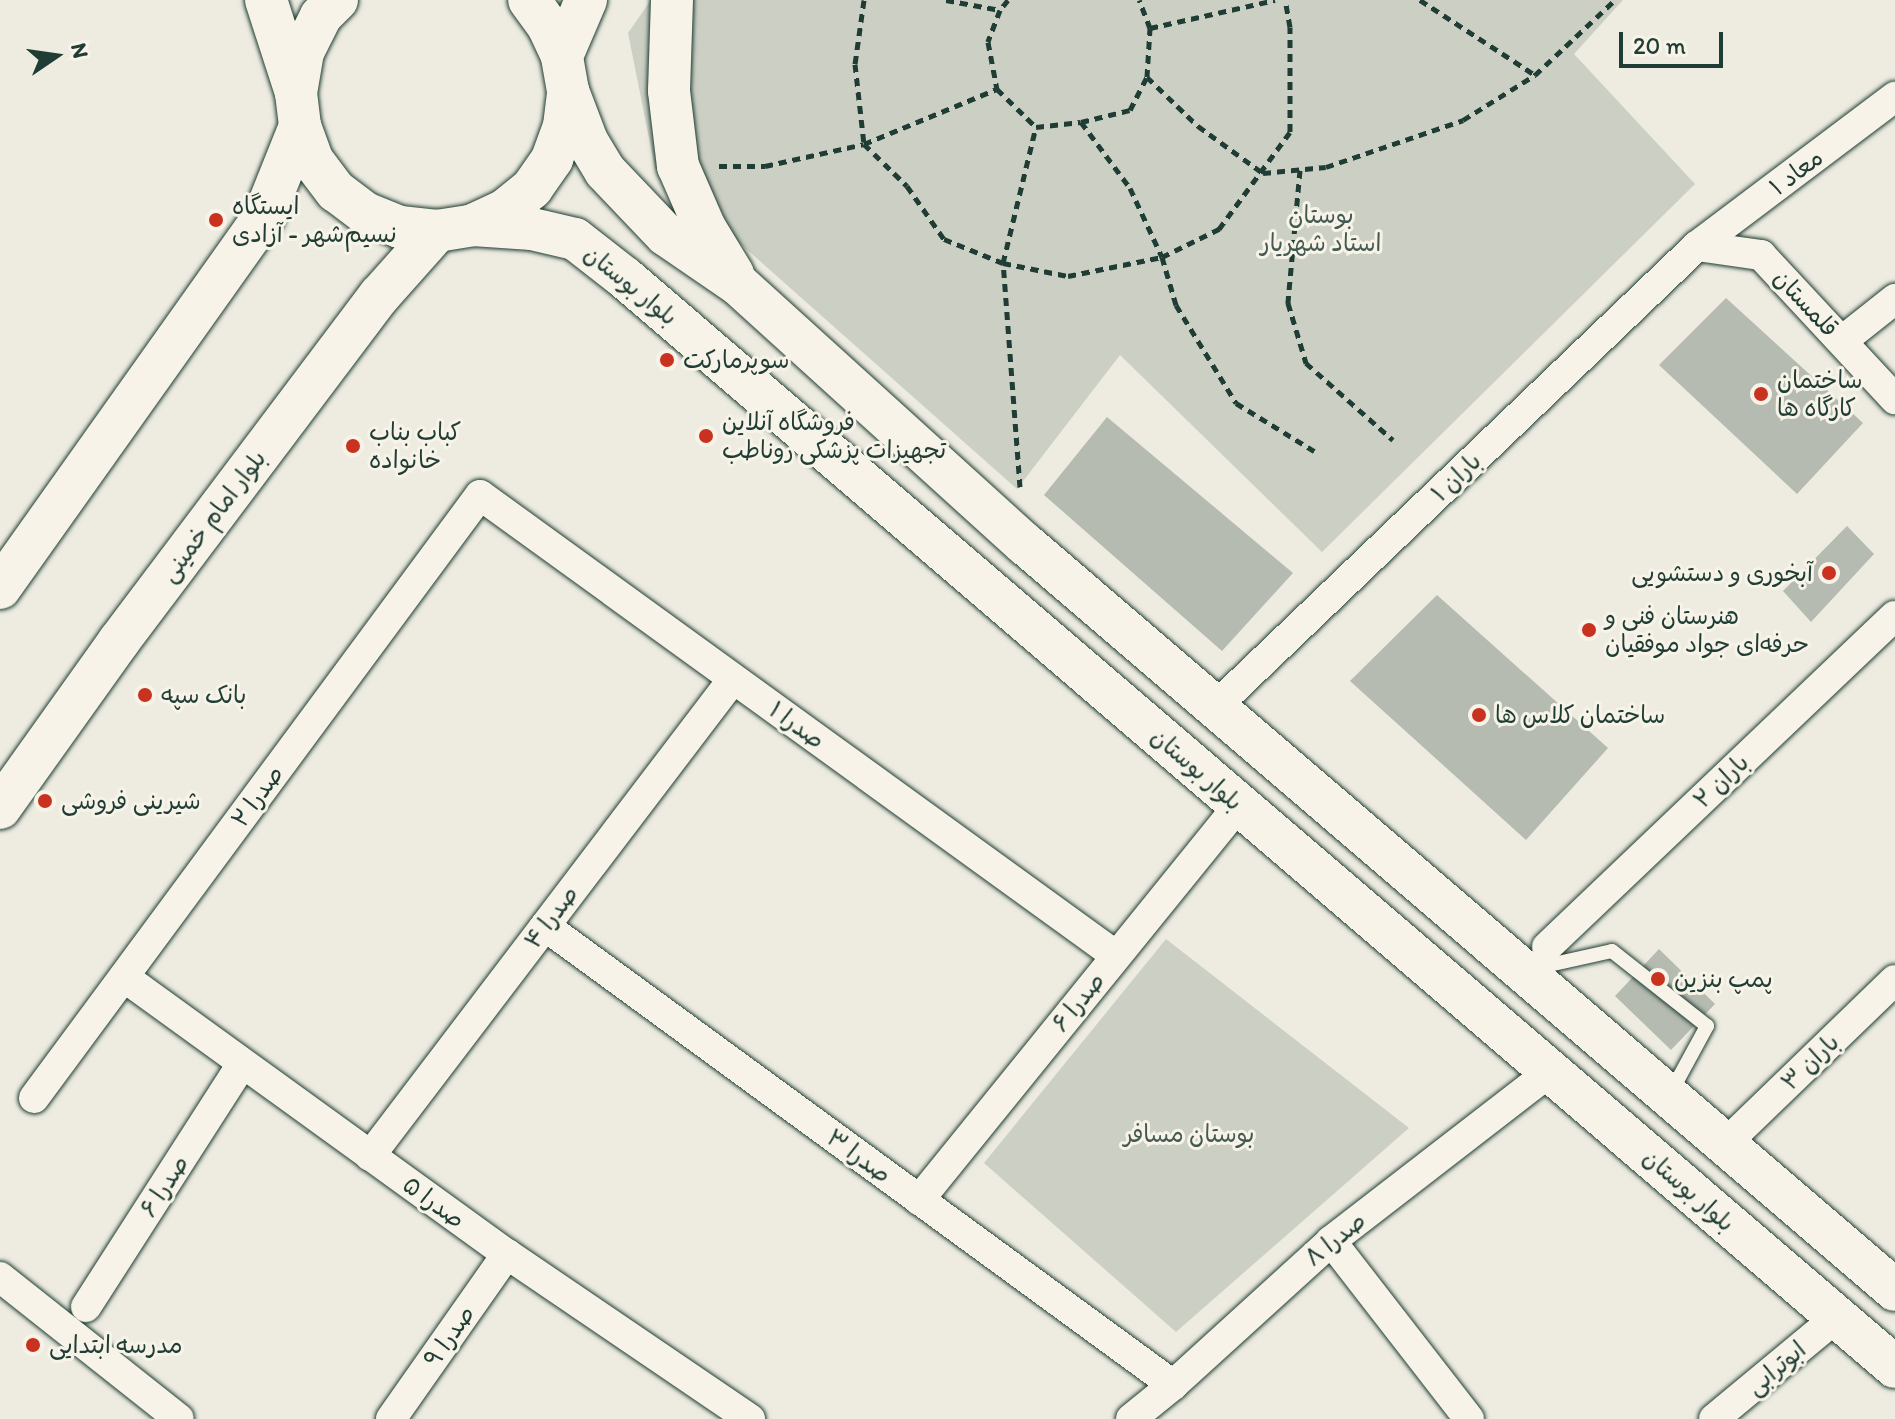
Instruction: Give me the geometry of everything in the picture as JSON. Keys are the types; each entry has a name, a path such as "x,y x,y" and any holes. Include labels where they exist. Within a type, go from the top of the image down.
{"main road":[{"name":"بلوار بوستان","path":"266,0 313,161 336,191 356,206 400,227 532,229 575,239 625,278 1895,1367"},
{"path":"0,588 264,216 298,110 303,52 321,16 337,0"},
{"path":"529,0 548,26 587,141 605,171 666,235 739,285 1025,544 1214,708 1535,959 1669,1096 1895,1290"},
{"path":"455,228 505,210 532,188 552,159 564,126 565,73 586,0"},
{"path":"672,0 669,91 678,166 705,228 739,285"},
{"name":"بلوار امام خمینی","path":"0,808 119,641 380,295 455,228"}],"street":[{"name":"معاد ۱","path":"1697,246 1895,97"},
{"name":"قلمستان","path":"1697,246 1761,255 1895,399"},
{"name":"باران ۱","path":"1214,708 1697,246"},
{"path":"1842,341 1895,299"},
{"name":"صدرا ۱","path":"480,495 1115,955"},
{"name":"صدرا ۲","path":"34,1098 480,495"},
{"name":"باران ۲","path":"1535,959 1895,616"},
{"name":"صدرا ۴","path":"370,1156 733,679"},
{"name":"صدرا ۶","path":"919,1200 1239,805"},
{"name":"صدرا ۳","path":"545,926 1173,1385"},
{"name":"صدرا ۵","path":"124,977 507,1254 750,1419"},
{"name":"باران ۳","path":"1725,1144 1895,980"},
{"name":"صدرا ۶","path":"86,1307 242,1064"},
{"name":"صدرا ۸","path":"1131,1419 1173,1385 1331,1241 1550,1072"},
{"path":"1331,1241 1469,1419"},
{"name":"صدرا ۹","path":"391,1419 507,1254"},
{"path":"0,1277 148,1410 179,1419"},
{"name":"ابوترابی","path":"1714,1419 1837,1317"}],"lane":[{"path":"1535,959 1612,951 1707,1026 1669,1096"}],"path":[{"path":"864,0 855,64 864,144 907,186 944,239 1003,263 1068,276 1162,257 1219,229 1263,173 1290,132 1290,27 1285,0"},
{"path":"946,0 1000,10"},
{"path":"1008,0 1000,10 988,42 997,89 1036,127"},
{"path":"1036,127 1081,122 1130,110 1147,77 1150,28 1139,0"},
{"path":"1150,28 1275,0"},
{"path":"1420,0 1535,75"},
{"path":"1147,77 1198,126 1263,173 1326,167 1463,120 1535,75 1615,0"},
{"path":"678,166 765,166 864,144 997,89"},
{"path":"1081,122 1130,188 1162,257 1176,305 1236,403 1314,451"},
{"path":"1025,544 1003,263 1036,127"},
{"path":"1300,170 1288,303 1306,363 1393,440"}],"green space":[{"name":"بوستان استاد شهریار","path":"651,0 1623,0 1574,54 1695,184 1322,552 1120,355 1017,489 655,168 628,33"},
{"name":"بوستان مسافر","path":"1166,939 1409,1128 1176,1332 984,1163"}],"building":[{"name":"ساختمان کارگاه ها","path":"1726,298 1863,423 1797,494 1659,365"},
{"path":"1107,417 1293,573 1222,651 1044,495"},
{"name":"آبخوری و دستشویی","path":"1847,526 1874,554 1811,622 1783,591"},
{"name":"ساختمان کلاس ها","path":"1437,595 1608,748 1526,840 1350,681"},
{"path":"1659,949 1715,1004 1671,1050 1615,996"}],"place":[{"name":"ایستگاه نسیم‌شهر - آزادی","path":"216,220"},
{"name":"سوپرمارکت","path":"667,360"},
{"name":"ساختمان کارگاه ها","path":"1761,394"},
{"name":"فروشگاه آنلاین تجهیزات پزشکی روناطب","path":"706,436"},
{"name":"کباب بناب خانواده","path":"353,446"},
{"name":"آبخوری و دستشویی","path":"1829,573"},
{"name":"هنرستان فنی و حرفه‌ای جواد موفقیان","path":"1589,630"},
{"name":"بانک سپه","path":"145,695"},
{"name":"ساختمان کلاس ها","path":"1479,715"},
{"name":"شیرینی فروشی","path":"45,801"},
{"name":"پمپ بنزین","path":"1658,979"},
{"name":"مدرسه ابتدایی","path":"33,1345"}]}
